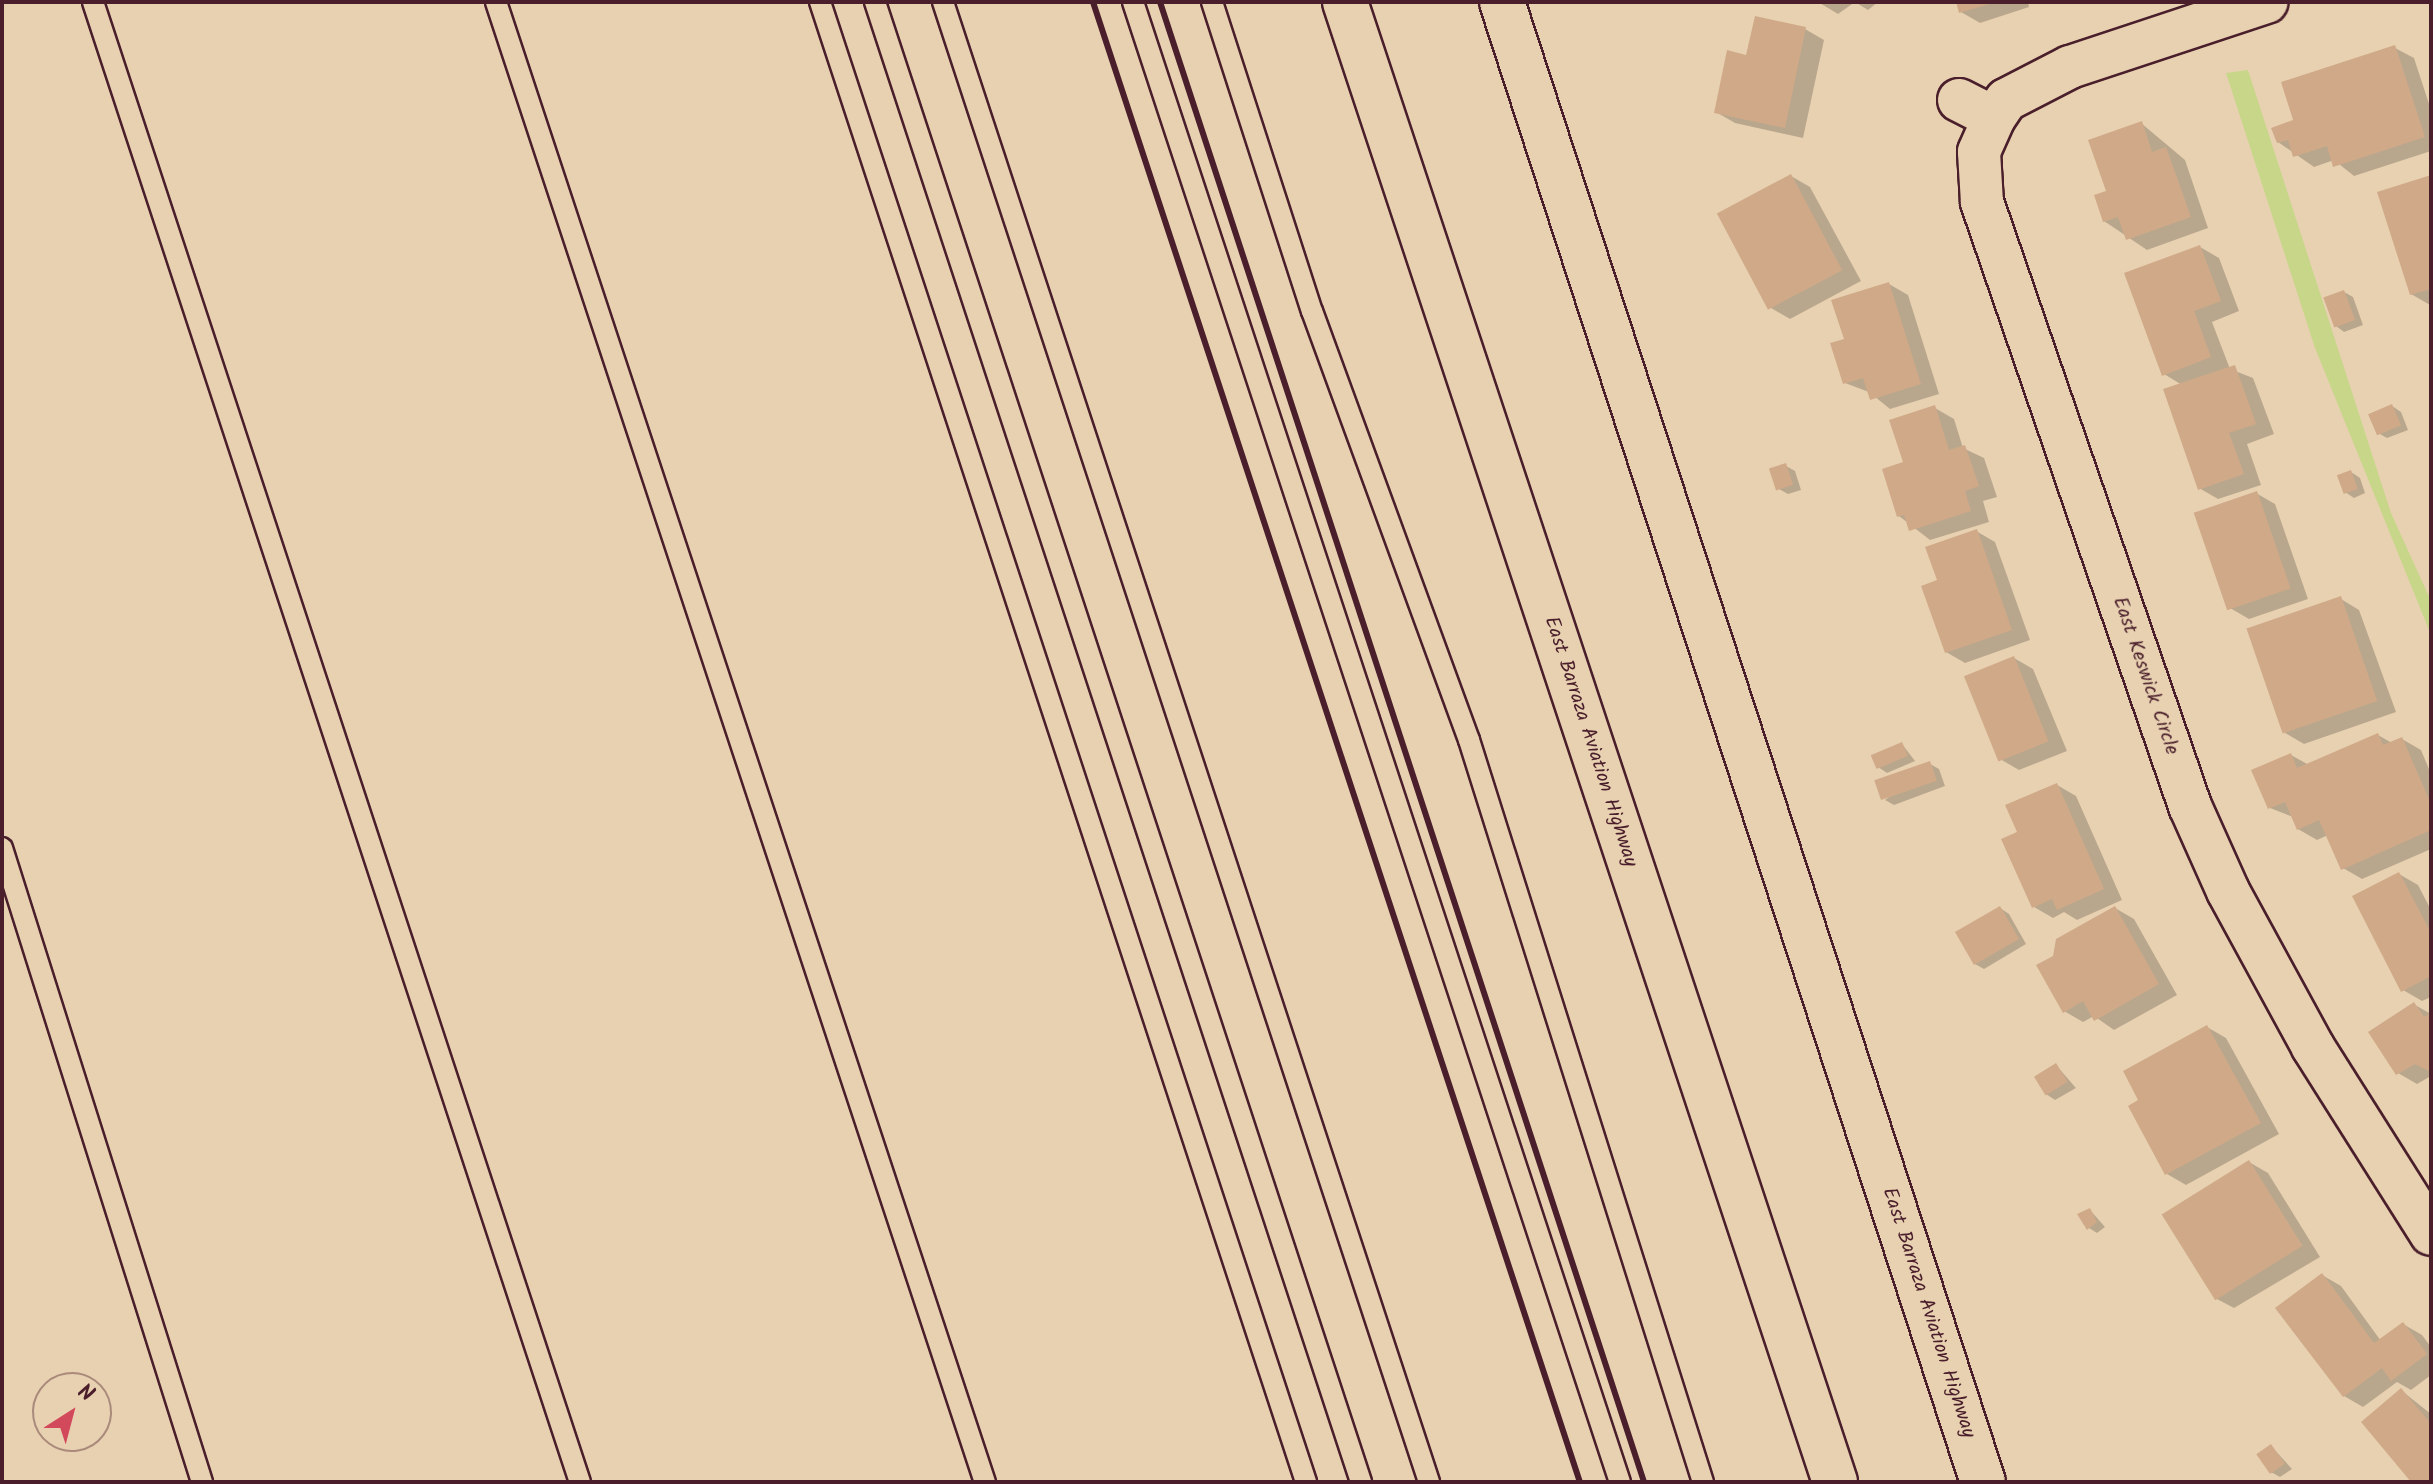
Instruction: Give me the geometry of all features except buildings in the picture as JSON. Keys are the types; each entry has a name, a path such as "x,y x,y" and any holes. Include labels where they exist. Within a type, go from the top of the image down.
{"main road":[{"name":"East Barraza Aviation Highway","path":"1345,2 1835,1482"},
{"name":"East Barraza Aviation Highway","path":"1502,2 1983,1482"}],"street":[{"name":"East Keswick Circle","path":"2267,2 2070,67 2006,100 1976,109 1982,202 2190,806 2306,1035 2431,1234"}],"lane":[{"path":"93,2 580,1482"},
{"path":"496,2 985,1482"},
{"path":"820,2 1306,1482"},
{"path":"875,2 1361,1482"},
{"path":"943,2 1429,1482"},
{"path":"1133,2 1620,1482"},
{"path":"1212,2 1312,311 1469,740 1703,1482"},
{"path":"2,848 202,1482"}],"green space":[{"path":"2248,70 2391,513 2431,601 2431,635 2315,348 2226,73"}],"railway":[{"path":"1093,2 1580,1482"},
{"path":"1160,2 1644,1482"}]}
